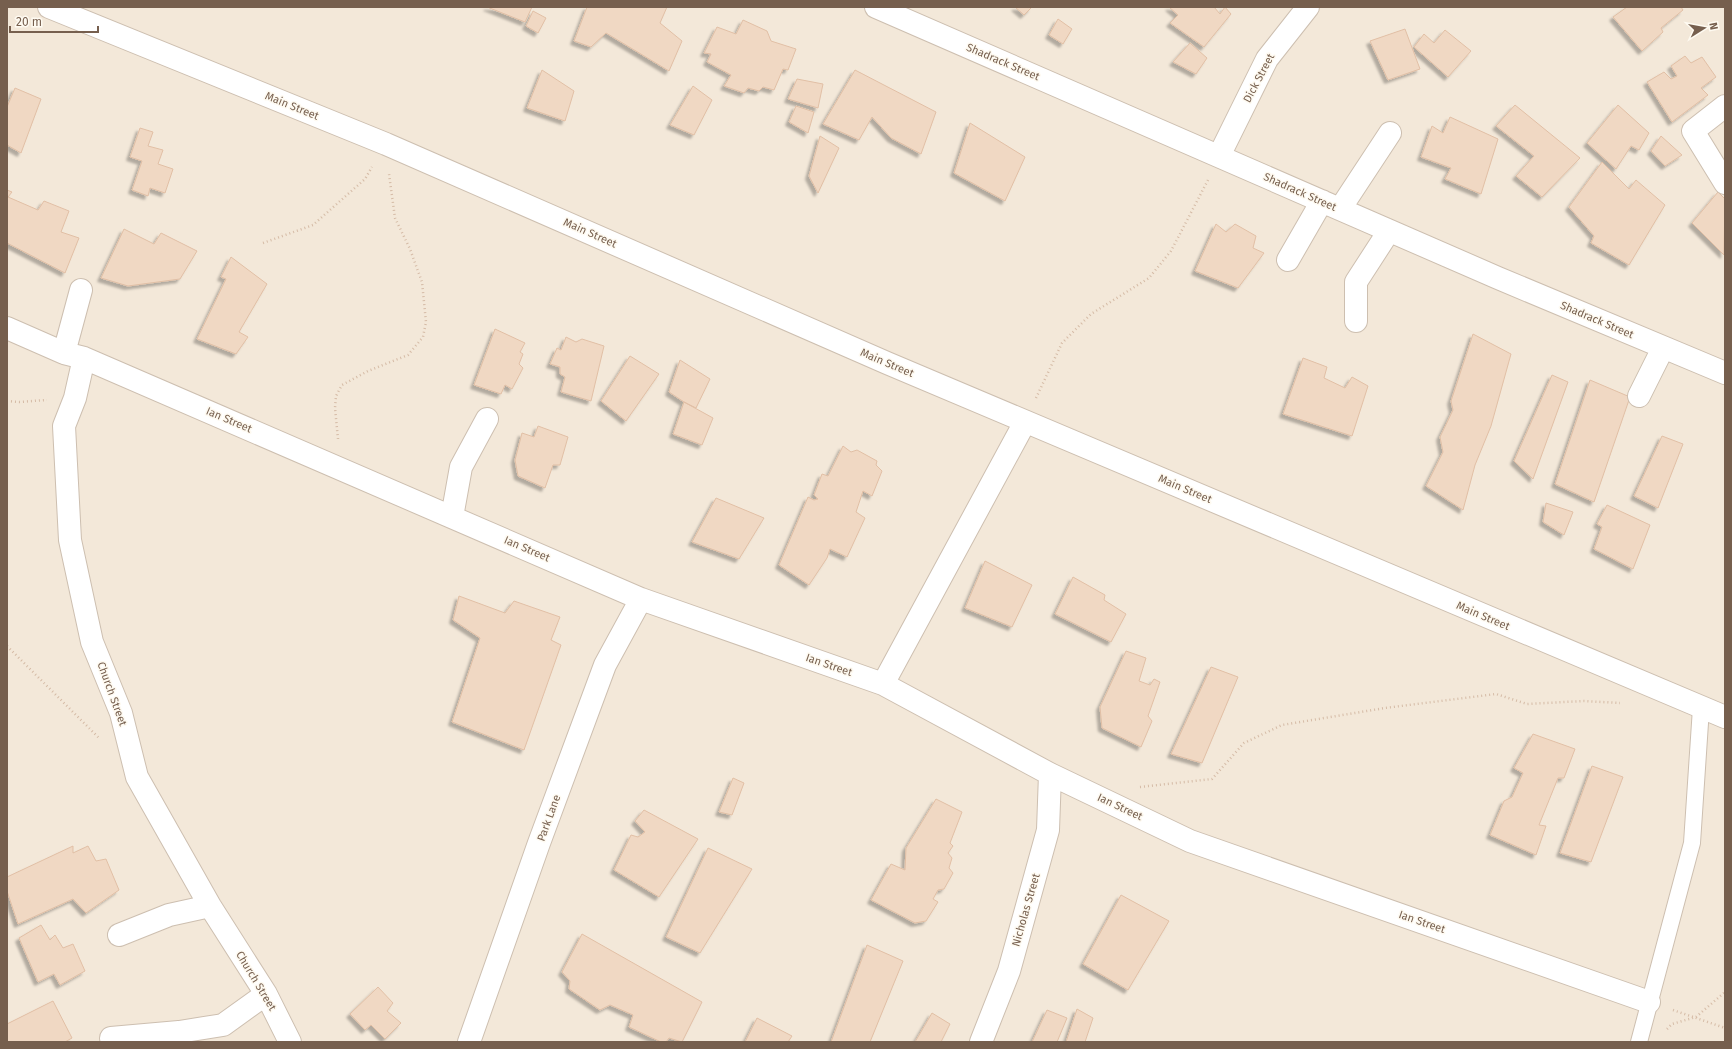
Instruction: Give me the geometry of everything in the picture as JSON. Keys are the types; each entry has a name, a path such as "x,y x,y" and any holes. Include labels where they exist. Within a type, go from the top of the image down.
{"street":[{"name":"Main Street","path":"49,7 386,144 887,363 1725,717"},
{"name":"Shadrack Street","path":"876,7 1389,231 1725,373"},
{"name":"Dick Street","path":"1219,156 1266,59 1308,7"},
{"path":"1725,106 1693,131 1725,183"},
{"path":"1288,260 1390,133"},
{"path":"1356,321 1356,282 1389,231"},
{"name":"Church Street","path":"81,290 74,355 75,398 64,426 70,540 92,642 121,712 137,777 210,906 266,994 290,1042"},
{"name":"Ian Street","path":"7,328 342,468 641,599 883,684 1050,774 1190,841 1649,1002"},
{"path":"1639,396 1663,348"},
{"path":"452,517 461,466 487,419"},
{"path":"883,684 1025,422"},
{"name":"Park Lane","path":"469,1042 536,850 605,665 641,599"},
{"name":"Nicholas Street","path":"981,1042 1009,971 1048,830 1050,774"},
{"path":"119,935 169,915 210,906"},
{"path":"111,1038 179,1032 223,1025 266,994"}],"lane":[{"path":"1639,1042 1692,843 1701,708"}],"path":[{"path":"263,243 313,225 365,179 386,144"},
{"path":"342,468 335,408 336,396 342,385 368,371 408,355 423,337 426,322 422,282 410,249 395,218 386,144"},
{"path":"1025,422 1062,343 1091,314 1149,278 1171,251 1219,156"},
{"path":"7,401 19,402 75,398"},
{"path":"7,646 100,739"},
{"path":"1136,788 1212,779 1244,743 1282,725 1385,708 1496,694 1527,704 1584,701 1623,703"},
{"path":"1667,1030 1672,1024 1696,1016 1725,992"},
{"path":"1649,1002 1696,1016 1725,1028"}],"shaded area":[{"path":"7,7 1725,7 1725,1042 7,1042"}],"building":[{"path":"487,7 532,7 525,22"},
{"path":"587,7 667,7 660,23 682,41 669,71 606,33 591,47 574,41"},
{"path":"1015,7 1032,7 1024,15"},
{"path":"1169,7 1214,7 1220,14 1225,7 1231,14 1204,47 1170,23 1178,15"},
{"path":"1627,7 1681,7 1683,10 1661,28 1663,32 1642,51 1613,17"},
{"path":"533,11 546,18 538,33 526,26"},
{"path":"1058,19 1072,29 1063,44 1049,35"},
{"path":"743,20 767,31 771,41 796,49 788,70 783,69 774,90 763,87 759,91 748,88 744,93 724,86 731,75 707,62 711,54 704,53 717,27 736,34"},
{"path":"1405,29 1420,69 1388,80 1370,41"},
{"path":"1445,30 1471,51 1448,77 1414,47 1424,34 1434,43"},
{"path":"1190,43 1207,58 1196,74 1173,62"},
{"path":"1685,56 1691,63 1702,57 1716,77 1701,88 1708,95 1672,122 1647,82 1664,72 1671,79 1677,76 1671,66"},
{"path":"542,70 574,91 565,121 527,108"},
{"path":"855,70 936,112 921,154 891,138 872,117 859,140 823,124"},
{"path":"797,79 823,84 818,108 788,99"},
{"path":"693,86 712,100 694,135 670,125"},
{"path":"15,88 41,99 21,153 7,145 7,107"},
{"path":"1515,105 1580,158 1542,197 1516,176 1534,156 1496,126"},
{"path":"1618,105 1649,133 1639,150 1631,146 1616,169 1587,143"},
{"path":"796,106 814,112 808,133 789,122"},
{"path":"1450,117 1498,139 1481,194 1445,179 1451,168 1421,157 1432,126 1443,133"},
{"path":"970,123 1025,157 1005,201 954,173"},
{"path":"140,128 153,132 148,146 163,150 158,164 173,169 165,193 150,188 148,196 132,190 142,161 130,157"},
{"path":"820,136 839,148 818,193 809,176"},
{"path":"1661,136 1682,155 1665,166 1651,151"},
{"path":"1602,162 1629,189 1636,180 1665,205 1629,265 1591,243 1594,236 1569,207"},
{"path":"7,190 12,192 8,197 38,210 44,201 69,211 61,232 79,238 65,273 7,243"},
{"path":"1718,192 1725,199 1724,255 1692,223"},
{"path":"1216,224 1226,232 1235,224 1256,236 1253,248 1264,253 1238,288 1195,271"},
{"path":"124,229 154,244 161,233 197,251 180,279 128,286 101,278"},
{"path":"231,257 267,284 239,332 248,337 236,354 197,339 226,279 221,277"},
{"path":"495,329 525,343 520,352 523,354 519,364 523,368 512,389 505,385 501,394 474,385"},
{"path":"1473,334 1511,354 1491,426 1475,465 1463,510 1426,486 1443,452 1440,437 1453,410 1451,401"},
{"path":"566,337 576,342 582,339 604,346 591,401 561,392 565,377 560,374 560,367 550,364 557,348 561,350"},
{"path":"630,356 659,374 626,421 601,401"},
{"path":"1303,358 1327,367 1324,378 1345,388 1352,377 1368,386 1352,436 1283,414"},
{"path":"680,360 710,379 696,408 669,392"},
{"path":"1552,375 1568,382 1533,479 1514,461"},
{"path":"1590,380 1630,397 1594,502 1555,484"},
{"path":"684,402 713,418 702,445 673,434"},
{"path":"538,426 568,437 560,465 553,465 545,488 518,476 515,460 522,433 534,437"},
{"path":"1662,436 1683,444 1658,508 1634,496"},
{"path":"843,446 851,452 857,450 877,461 876,465 882,471 872,496 863,491 856,512 865,518 847,557 830,549 827,558 809,585 779,565 808,497 814,500 818,499 814,495 822,474 828,476"},
{"path":"716,498 764,518 739,559 692,542"},
{"path":"1546,503 1573,512 1564,535 1543,522"},
{"path":"1607,505 1650,525 1633,569 1594,549 1602,527 1597,524"},
{"path":"985,561 1032,585 1012,627 965,608"},
{"path":"1073,577 1105,595 1104,600 1126,614 1111,642 1055,614"},
{"path":"459,596 505,613 514,601 560,617 551,640 561,645 524,750 452,722 480,638 453,620"},
{"path":"1126,651 1146,658 1139,681 1150,685 1154,679 1160,682 1148,716 1152,721 1141,747 1102,728 1100,707"},
{"path":"1211,667 1238,677 1202,763 1171,754"},
{"path":"1533,734 1575,749 1564,778 1558,778 1539,825 1546,826 1536,855 1490,835 1504,801 1512,797 1523,773 1514,768"},
{"path":"1592,766 1623,777 1591,862 1560,853"},
{"path":"733,778 744,783 732,815 719,812"},
{"path":"936,799 962,812 950,843 953,846 948,853 952,858 949,868 953,873 944,889 938,890 933,899 938,902 926,921 915,923 871,900 891,864 905,870 906,848"},
{"path":"644,810 698,839 659,897 614,870 631,835 638,837 645,832 635,821"},
{"path":"73,846 73,853 88,846 96,861 106,859 119,890 86,913 73,899 18,924 7,891 7,877"},
{"path":"708,848 752,869 700,953 666,937"},
{"path":"1121,895 1169,921 1128,990 1083,964"},
{"path":"41,925 50,940 55,935 63,948 73,944 85,971 60,985 54,974 38,982 19,938"},
{"path":"582,934 702,1002 682,1042 669,1038 666,1042 661,1042 629,1027 633,1015 610,1005 600,1010 569,989 570,981 562,972"},
{"path":"867,945 903,961 870,1042 831,1042"},
{"path":"378,987 393,1003 387,1011 401,1023 385,1039 371,1025 365,1030 350,1014"},
{"path":"53,1001 72,1038 65,1042 7,1042 7,1024"},
{"path":"1077,1009 1093,1018 1085,1042 1066,1042"},
{"path":"1047,1010 1067,1018 1057,1042 1032,1042"},
{"path":"932,1013 950,1024 941,1042 915,1042"},
{"path":"757,1018 792,1036 788,1042 745,1042"}]}
